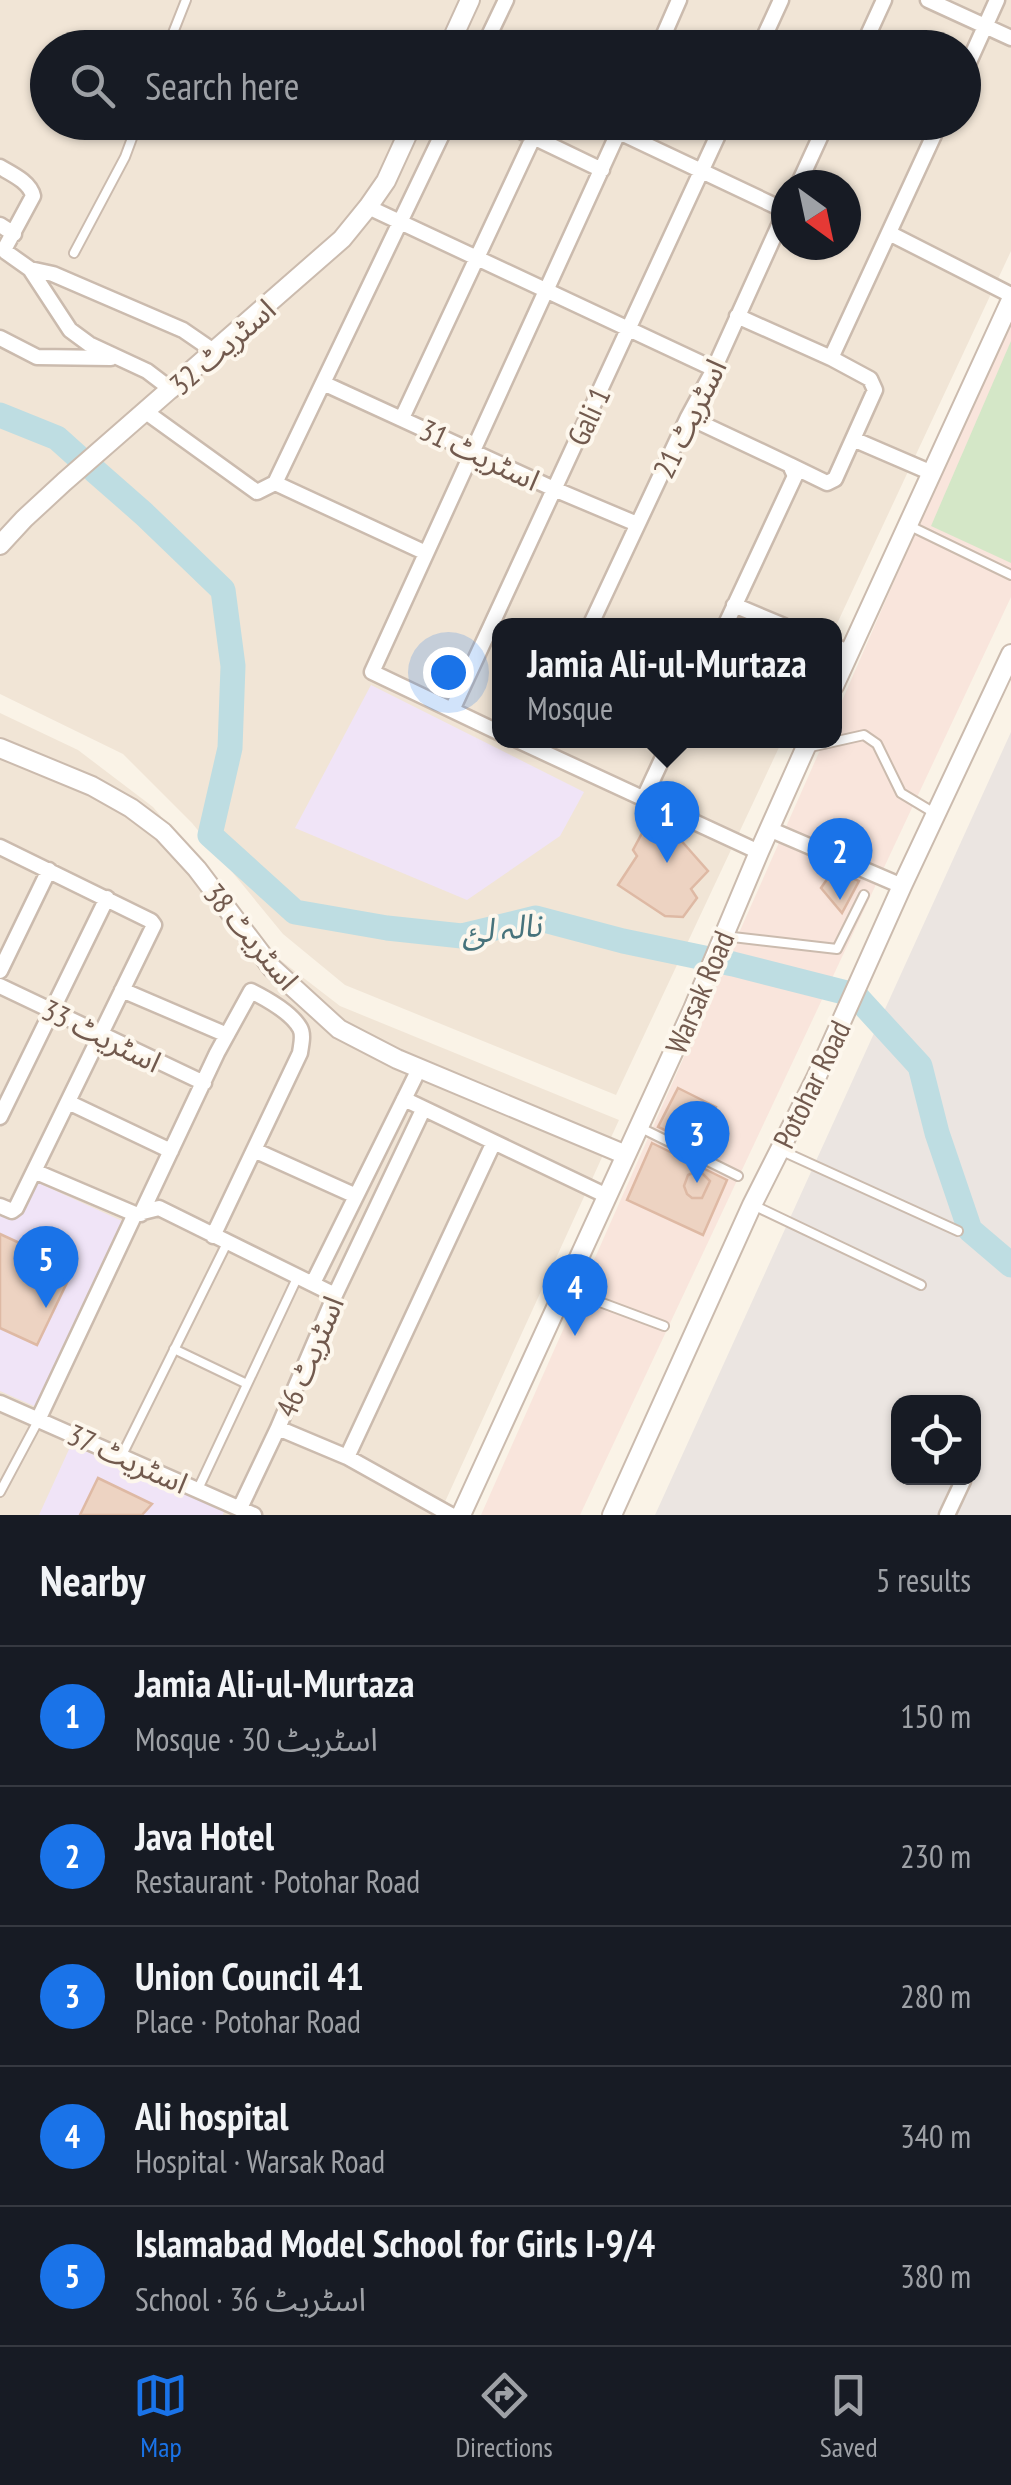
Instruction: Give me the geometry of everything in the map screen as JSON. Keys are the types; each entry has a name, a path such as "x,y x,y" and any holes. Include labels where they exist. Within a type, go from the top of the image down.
{"street":[{"path":"456,30 470,0"},
{"path":"492,30 506,0"},
{"path":"666,30 679,0"},
{"path":"767,30 781,0"},
{"path":"870,30 884,0"},
{"path":"928,0 1011,38"},
{"path":"981,35 998,0"},
{"name":"اسٹریٹ 32","path":"0,545 37,507 342,239 386,181 405,140"},
{"path":"146,412 257,492 275,484 439,140"},
{"path":"402,418 532,140"},
{"path":"537,140 602,170"},
{"path":"492,728 372,672 615,140"},
{"path":"645,140 771,203"},
{"name":"Gali 1","path":"494,618 716,140"},
{"path":"805,170 819,140"},
{"path":"831,358 932,140"},
{"path":"0,166 26,184 34,196 6,252 30,269 70,330 172,390"},
{"path":"368,207 714,368"},
{"path":"0,225 14,234"},
{"path":"842,649 908,525 1011,298 889,234"},
{"name":"اسٹریٹ 21","path":"594,618 771,242"},
{"path":"30,269 53,274 183,330 214,352"},
{"path":"688,417 792,471 827,483 834,479 875,390 870,378 737,316"},
{"path":"0,338 36,357 117,358"},
{"name":"اسٹریٹ 31","path":"324,383 638,524"},
{"path":"853,439 932,474"},
{"path":"728,618 792,471"},
{"path":"275,484 426,553"},
{"path":"734,605 765,618"},
{"name":"Gali 1","path":"452,710 492,623"},
{"name":"Potohar Road","path":"612,1515 752,1205 834,1040 1011,654"},
{"path":"542,748 758,852"},
{"path":"643,800 667,748"},
{"name":"Warsak Road","path":"461,1515 640,1127 806,748"},
{"name":"اسٹریٹ 38","path":"0,749 92,786 152,824 198,869 272,968 339,1029 419,1069 626,1155"},
{"path":"769,829 902,886"},
{"path":"0,847 154,923 34,1171 7,1208"},
{"path":"0,971 49,870"},
{"path":"0,1117 107,898"},
{"name":"اسٹریٹ 33","path":"0,986 204,1083"},
{"path":"122,990 227,1035"},
{"path":"38,1420 251,991 280,1009 303,1032 300,1053 254,1150 220,1240"},
{"path":"313,1283 419,1069"},
{"path":"404,1099 608,1196"},
{"path":"68,1102 171,1151"},
{"name":"اسٹریٹ 46","path":"422,1110 278,1428 347,1457 451,1515"},
{"path":"347,1457 494,1142"},
{"path":"254,1150 356,1196"},
{"path":"34,1171 138,1214 159,1208 335,1295"},
{"name":"اسٹریٹ 37","path":"0,1403 247,1511"},
{"path":"247,1511 278,1428"},
{"path":"947,1515 961,1485"}],"lane":[{"path":"174,30 186,0"},
{"path":"74,254 131,140"},
{"path":"908,525 1011,575"},
{"path":"842,739 864,735 877,744 901,793 936,814"},
{"path":"722,942 837,949 864,895"},
{"path":"640,1127 738,1176"},
{"path":"779,1150 958,1231"},
{"path":"752,1205 920,1285"},
{"path":"122,1455 174,1349 220,1240"},
{"path":"198,1489 298,1276"},
{"path":"565,1289 664,1326"},
{"path":"174,1349 247,1384"},
{"path":"0,1492 38,1420"}],"shaded area":[{"path":"0,0 1011,0 1011,251 840,618 492,618 492,748 779,748 616,1095 345,985 283,934 192,823 123,754 0,694"},
{"path":"1011,312 1011,597 580,1515 481,1515 821,748 842,748 842,701"},
{"path":"371,685 584,792 560,836 467,900 295,828"},
{"path":"0,713 78,750 153,807 207,870 242,923 279,959 340,1006 619,1120 439,1515 0,1515"},
{"path":"1011,732 1011,1515 655,1515"},
{"path":"34,1181 131,1225 43,1410 0,1391 0,1210 13,1216"},
{"path":"71,1445 224,1511 223,1515 39,1515"}],"green space":[{"path":"1011,341 1011,563 931,526"}],"building":[{"path":"649,820 670,828 708,871 691,889 697,898 683,917 665,916 618,885 637,856 633,850"},
{"path":"834,869 859,881 842,913 821,888"},
{"path":"678,1088 716,1107 698,1145 658,1127"},
{"path":"652,1143 727,1180 703,1235 627,1200"},
{"path":"699,1170 710,1181 702,1198 692,1198 684,1186 688,1175"},
{"path":"0,1234 74,1268 37,1345 0,1328"},
{"path":"98,1478 152,1504 142,1515 80,1515"}],"waterway":[{"name":"نالہ لئ","path":"0,415 57,438 77,456"},
{"name":"نالہ لئ","path":"95,471 223,590 233,666 230,748 210,835 295,912 462,936 536,918 855,995 920,1066 937,1133 970,1230 1011,1265"}],"place":[{"name":"Jamia Ali-ul-Murtaza","path":"667,863"},
{"name":"Java Hotel","path":"840,900"},
{"name":"Union Council 41","path":"697,1183"},
{"name":"Islamabad Model School for Girls I-9/4","path":"46,1308"},
{"name":"Ali hospital","path":"575,1336"}]}
